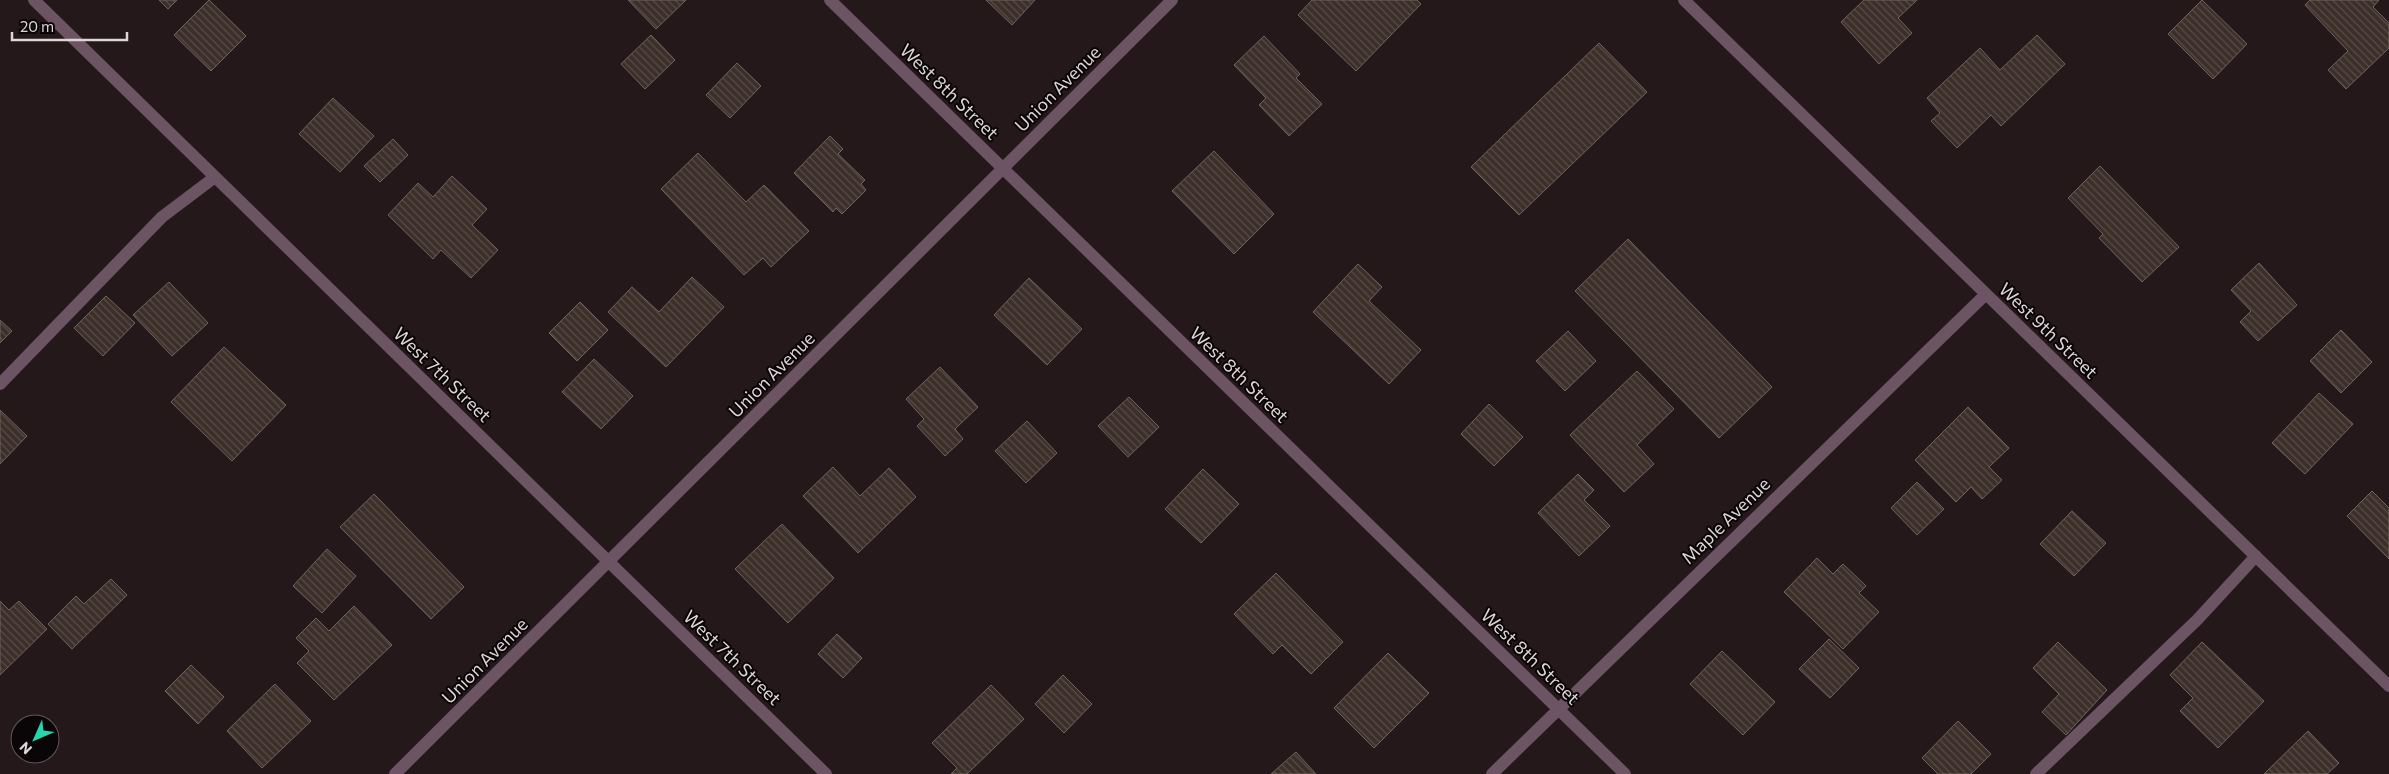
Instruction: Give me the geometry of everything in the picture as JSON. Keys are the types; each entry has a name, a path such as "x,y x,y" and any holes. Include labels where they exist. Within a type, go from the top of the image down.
{"street":[{"name":"West 7th Street","path":"34,0 826,774"},
{"name":"West 8th Street","path":"830,0 1625,774"},
{"name":"Union Avenue","path":"395,774 609,563 1172,0"},
{"name":"West 9th Street","path":"1684,0 2389,686"},
{"path":"0,384 162,217 215,177"},
{"name":"Maple Avenue","path":"1492,774 1986,294"},
{"path":"2036,774 2197,620 2256,556"}],"building":[{"path":"159,0 177,0 168,9"},
{"path":"209,0 246,36 211,71 174,35"},
{"path":"628,0 686,0 656,29"},
{"path":"986,0 1035,0 1012,25"},
{"path":"1312,0 1417,0 1421,4 1356,71 1298,15"},
{"path":"1864,0 1917,0 1898,18 1912,33 1879,64 1841,22"},
{"path":"2202,0 2247,44 2213,79 2168,34"},
{"path":"2310,0 2379,0 2373,7 2389,23 2389,48 2346,89 2328,70 2348,51 2305,5"},
{"path":"651,35 675,60 645,89 621,64"},
{"path":"2037,35 2065,64 2001,126 1991,115 1957,148 1931,121 1940,113 1927,98 1980,48 2000,70"},
{"path":"1264,36 1300,74 1296,78 1322,104 1289,136 1259,105 1266,98 1234,65"},
{"path":"1599,43 1647,92 1519,215 1471,167"},
{"path":"737,63 761,86 730,118 706,95"},
{"path":"333,98 374,136 340,172 299,134"},
{"path":"830,136 843,149 838,154 865,180 861,184 866,190 842,214 836,208 833,212 794,173"},
{"path":"393,139 408,155 380,182 364,166"},
{"path":"1214,151 1274,214 1234,254 1172,191"},
{"path":"698,153 746,202 764,185 809,231 771,267 763,258 744,275 661,189"},
{"path":"2100,166 2179,247 2142,282 2099,238 2103,234 2068,198"},
{"path":"452,176 487,209 472,225 498,250 471,278 441,250 433,259 388,215 418,183 433,197"},
{"path":"1628,239 1772,387 1719,438 1575,291"},
{"path":"2259,263 2297,305 2258,341 2240,322 2251,311 2231,290"},
{"path":"1358,264 1382,287 1369,301 1421,350 1389,384 1313,312"},
{"path":"692,277 724,307 666,367 608,312 632,287 659,312"},
{"path":"1029,278 1082,329 1047,365 994,315"},
{"path":"169,282 208,323 172,356 133,315"},
{"path":"106,296 135,323 103,356 74,328"},
{"path":"580,302 608,330 577,361 549,333"},
{"path":"0,320 12,331 0,343"},
{"path":"2341,330 2372,362 2341,393 2310,361"},
{"path":"1568,331 1596,361 1565,391 1536,361"},
{"path":"224,347 286,405 232,461 171,402"},
{"path":"594,359 633,396 601,429 562,392"},
{"path":"940,367 978,407 955,429 963,439 945,456 917,426 924,419 906,399"},
{"path":"1637,371 1674,409 1637,445 1654,464 1624,492 1570,435"},
{"path":"2319,393 2353,424 2305,474 2272,443"},
{"path":"1129,397 1159,427 1128,457 1098,426"},
{"path":"1489,404 1523,437 1494,466 1461,434"},
{"path":"1968,407 2009,448 1989,467 2002,480 1982,499 1971,487 1956,502 1915,460"},
{"path":"0,410 27,436 0,464"},
{"path":"1027,421 1057,453 1026,483 995,451"},
{"path":"833,467 860,496 889,468 916,497 858,553 803,496"},
{"path":"1203,469 1239,504 1201,543 1165,509"},
{"path":"1578,474 1594,490 1584,500 1610,526 1579,556 1538,513"},
{"path":"1917,482 1944,509 1917,535 1891,508"},
{"path":"2372,491 2389,508 2389,559 2347,516"},
{"path":"374,494 464,587 431,619 340,527"},
{"path":"2072,511 2106,543 2074,576 2040,544"},
{"path":"782,524 834,578 788,623 735,569"},
{"path":"327,549 356,576 322,613 293,586"},
{"path":"1817,558 1833,574 1843,564 1866,586 1859,593 1879,612 1843,649 1784,592"},
{"path":"1276,573 1343,642 1311,674 1282,645 1273,654 1234,614"},
{"path":"111,579 127,595 72,649 48,624 76,596 84,604"},
{"path":"0,601 9,610 19,601 47,629 0,675"},
{"path":"354,606 392,645 334,700 297,663 309,651 296,638 316,618 329,631"},
{"path":"837,634 862,658 843,678 818,654"},
{"path":"1829,639 1859,668 1830,698 1799,669"},
{"path":"2058,642 2107,690 2066,735 2042,712 2059,694 2033,668"},
{"path":"2202,642 2264,701 2218,748 2180,711 2193,698 2170,675"},
{"path":"1722,651 1775,702 1743,735 1690,684"},
{"path":"1388,653 1429,693 1374,748 1334,708"},
{"path":"191,665 224,697 198,724 165,691"},
{"path":"1063,675 1092,704 1064,733 1035,704"},
{"path":"275,684 311,721 262,768 227,731"},
{"path":"991,685 1024,719 967,774 951,774 957,768 932,743"},
{"path":"1958,721 1991,754 1971,774 1938,774 1922,758"},
{"path":"2308,731 2339,763 2327,774 2264,774"},
{"path":"1296,752 1316,774 1271,774"}]}
